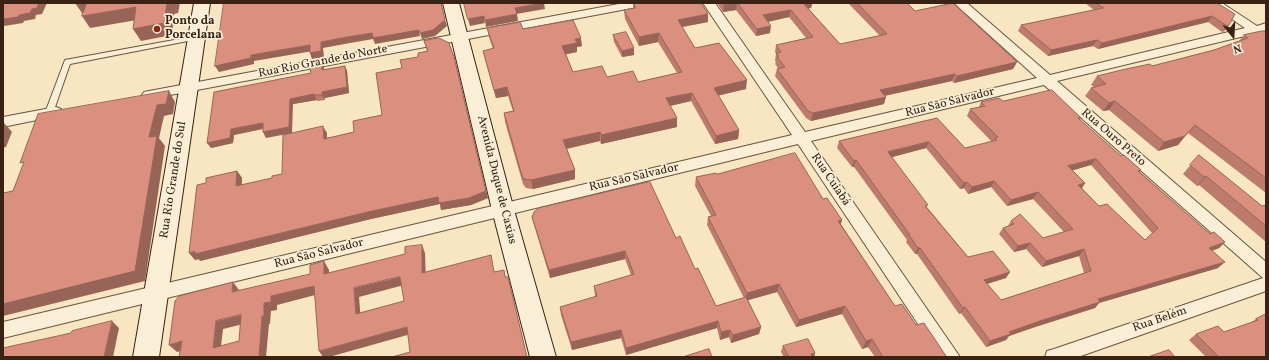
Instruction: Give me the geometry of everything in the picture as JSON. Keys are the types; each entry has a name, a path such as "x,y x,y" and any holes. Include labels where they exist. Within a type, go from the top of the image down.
{"street":[{"name":"Rua Rio Grande do Sul","path":"146,357 202,3"},
{"name":"Avenida Duque de Caxias","path":"452,3 503,210 543,357"},
{"name":"Rua Rio Grande do Norte","path":"134,98 643,3"},
{"name":"Rua Cuiabá","path":"709,3 951,357"},
{"name":"Rua Ouro Preto","path":"960,3 1266,272"},
{"path":"1214,3 1262,31"},
{"name":"Rua São Salvador","path":"3,330 1047,79 1262,31"},
{"path":"3,122 65,111"},
{"name":"Rua Belém","path":"1054,357 1266,284"}],"lane":[{"path":"49,113 66,62 196,38"}],"building":[{"path":"3,3 39,3 37,8 32,9 30,13 19,15 18,17 3,19"},
{"path":"87,3 167,3 164,23 133,29 136,7 82,16"},
{"path":"224,3 441,3 445,20 433,30 420,33 419,30 373,38 372,33 347,37 321,42 321,51 310,53 310,45 251,55 251,58 215,66"},
{"path":"464,3 542,3 515,8 517,14 485,20 484,16 468,19"},
{"path":"634,3 701,3 708,14 678,20 695,48 719,43 747,80 714,88 739,130 716,136 692,93 666,98 677,118 601,135 600,132 563,140 575,170 531,180 524,179 504,113 514,111 507,87 494,90 483,51 494,48 487,28 520,22 523,29 573,20 581,38 575,39 577,43 562,46 573,72 602,66 607,77 633,71 638,82 682,72 659,33 639,37 624,10 635,8"},
{"path":"738,3 803,3 840,44 887,34 857,3 907,3 915,11 953,3 1017,62 957,76 955,74 880,90 886,97 813,113 808,111 777,69 785,67 777,57 779,56 776,53 781,52 776,45 813,37 791,10 763,15 771,26 757,29"},
{"path":"1096,3 1217,3 1235,14 1227,26 1212,16 1102,43 1097,40 1051,50 1021,25 1103,8"},
{"path":"1266,31 1266,178 1195,125 1185,136 1164,142 1115,101 1109,103 1091,88 1106,84 1097,76 1150,64 1152,66 1214,50 1248,38 1244,35"},
{"path":"626,32 634,48 622,51 613,35"},
{"path":"439,38 449,43 454,57 486,191 469,198 439,203 438,197 368,212 195,254 195,251 189,253 197,185 206,183 206,178 237,171 236,186 272,178 272,176 282,174 283,135 323,126 324,139 354,132 353,121 382,115 376,73 402,68 400,60 418,57 418,53 428,51 424,41"},
{"path":"322,62 322,70 345,66 347,87 322,92 322,95 314,94 290,99 289,127 263,132 263,123 231,129 230,138 207,143 214,92 311,73 309,65"},
{"path":"1052,90 1081,118 1078,118 1121,156 1124,155 1141,170 1138,171 1210,234 1214,232 1225,242 1209,248 1225,262 1098,299 1100,302 1040,321 1009,332 1011,334 990,341 965,307 963,308 920,248 918,248 856,160 854,161 839,141 937,118 965,148 997,140 995,138 998,137 970,109 985,106 981,102 999,98 1003,101","holes":["929,142 964,183 967,182 972,187 994,181 1011,200 1038,192 1073,229 1043,238 1020,214 1011,221 1014,224 1003,228 1018,246 1030,243 1046,261 1084,249 1091,271 1001,300 984,280 1010,272 993,251 968,257 925,206 928,205 888,152","1096,159 1158,228 1145,240 1107,204 1099,206 1078,185 1085,183 1068,166"]},
{"path":"169,91 166,104 157,105 149,137 157,136 135,271 3,304 3,193 13,191 24,162 20,163 38,114"},
{"path":"795,153 823,199 827,198 842,220 838,221 895,306 902,304 916,325 924,323 946,357 883,357 872,339 866,341 845,306 799,320 779,284 747,293 708,217 716,215 696,177 717,174"},
{"path":"1199,155 1262,206 1266,205 1266,226 1206,176 1204,177 1190,165"},
{"path":"650,182 676,238 680,236 695,269 698,268 716,306 746,297 761,327 733,335 730,330 721,332 718,321 626,348 621,330 571,342 560,307 597,296 594,286 634,274 625,251 549,270 532,217 534,212 539,208"},
{"path":"422,245 422,273 491,255 494,272 504,270 505,277 508,277 527,357 392,357 410,352 407,327 319,351 314,286 271,296 271,302 264,303 259,357 179,357 182,341 169,345 175,301 179,296 233,282 232,292 310,274 310,265 324,261 324,274 405,254 405,247","holes":["400,277 404,301 356,314 354,288","241,315 239,341 213,348 216,321"]},
{"path":"1266,314 1266,357 1219,357 1196,334 1218,326 1224,332 1258,320 1256,319"},
{"path":"112,321 104,357 3,357 3,348 71,333 72,331"},
{"path":"808,339 815,353 811,354 812,357 789,357 783,346"},
{"path":"709,349 712,357 683,357"},
{"path":"1169,350 1175,357 1148,357"}],"place":[{"name":"Ponto da Porcelana","path":"157,29"}]}
